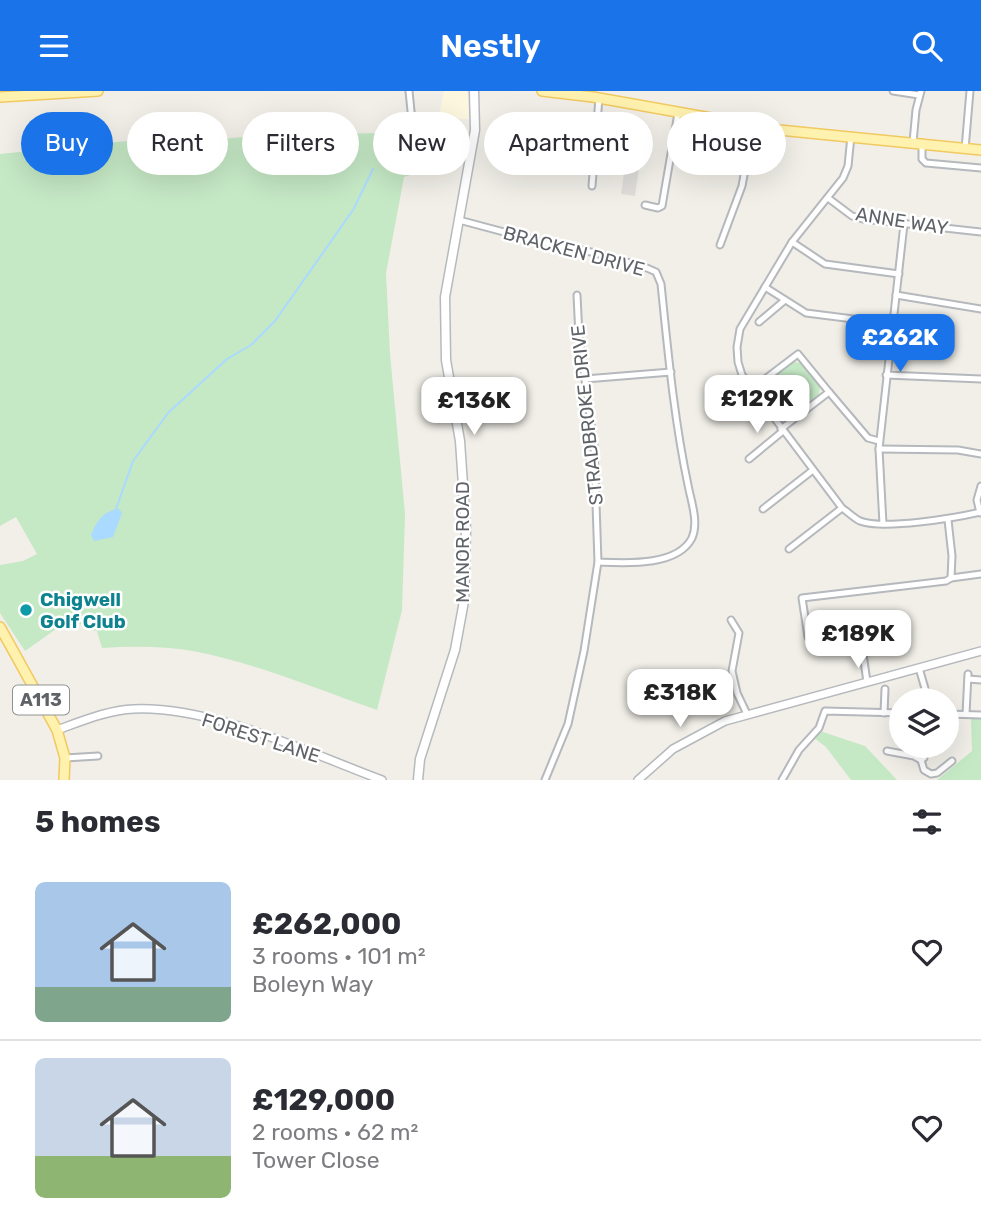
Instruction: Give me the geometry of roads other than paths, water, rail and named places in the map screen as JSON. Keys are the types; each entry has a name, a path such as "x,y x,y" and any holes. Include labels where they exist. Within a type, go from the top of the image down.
{"main road":[{"path":"0,97 99,91"},
{"name":"MANOR ROAD","path":"418,780 420,759 455,650 464,601 466,529 460,441 446,360 445,297 475,130 474,91"},
{"path":"542,91 595,95 673,112"},
{"path":"786,129 981,150"},
{"name":"A113","path":"0,627 57,730 65,758 64,780"}],"street":[{"path":"409,91 411,112"},
{"path":"893,91 920,93 918,143 926,163 981,168"},
{"path":"965,149 970,91"},
{"path":"592,186 595,95"},
{"path":"851,136 847,173 792,242 740,329 738,362 751,390 842,508 859,520 875,524 948,520 980,512 977,500 981,486"},
{"path":"645,205 658,208 662,206 667,175"},
{"path":"720,246 743,187 745,175"},
{"name":"ANNE WAY","path":"828,198 852,216 981,232"},
{"name":"BRACKEN DRIVE","path":"459,221 596,253 656,272 661,284 678,438 695,522 692,537 682,549 666,557 639,563 598,562"},
{"path":"883,524 878,449 904,224"},
{"path":"792,242 825,264 899,274"},
{"path":"765,287 806,313 893,324"},
{"name":"STRADBROKE DRIVE","path":"545,780 568,724 584,651 598,562 594,445 579,336 577,295"},
{"path":"896,295 981,309"},
{"path":"759,322 785,300"},
{"path":"727,408 799,354 868,438 879,441"},
{"path":"585,379 671,372"},
{"path":"886,375 981,379"},
{"path":"749,459 829,391"},
{"path":"878,449 958,450 981,454"},
{"path":"763,509 813,470"},
{"path":"789,549 842,508"},
{"path":"948,520 952,556 951,578"},
{"path":"808,637 802,598 946,581 981,574"},
{"path":"731,620 739,633 732,671 733,680 745,714"},
{"path":"852,647 862,647 867,683"},
{"path":"638,780 673,749 725,721 981,651"},
{"path":"919,668 925,688"},
{"path":"966,714 968,677 981,680"},
{"path":"884,713 885,689"},
{"name":"FOREST LANE","path":"57,730 105,714 134,709 174,712 230,724 382,780"},
{"path":"782,780 799,750 819,728 825,711 889,713"},
{"path":"959,714 981,715"},
{"path":"887,751 922,759 924,770 931,774 937,773 952,761"},
{"path":"65,758 97,756"}],"water":[{"path":"119,509 122,513 113,537 94,541 91,535 98,521 105,514"}],"waterway":[{"path":"116,509 133,461 168,413 227,359 251,345 275,321 353,210 373,169"}],"place":[{"name":"Chigwell Golf Club","path":"26,610"}]}
